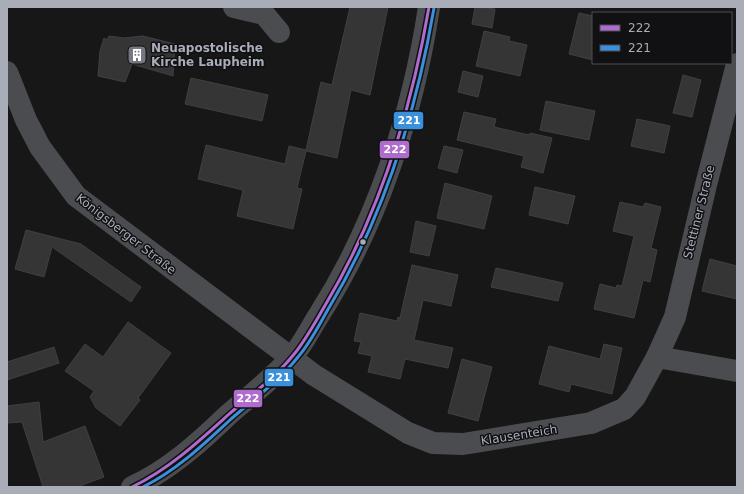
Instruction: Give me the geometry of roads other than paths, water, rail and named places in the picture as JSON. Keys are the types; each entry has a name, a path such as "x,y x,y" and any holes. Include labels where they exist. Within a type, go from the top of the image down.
{"street":[{"path":"234,7 264,14 279,32"},
{"path":"132,487 146,480 202,440 291,358 335,291 368,222 405,119 429,7"},
{"name":"Stettiner Straße","path":"657,357 674,317 692,238 737,64"},
{"name":"Königsberger Straße","path":"7,72 26,120 40,147 76,196 291,358"},
{"path":"657,357 737,371"},
{"name":"Klausenteich","path":"291,358 314,375 408,433 433,443 463,444 591,423 610,417 624,409 635,397 657,357"}],"place":[{"name":"Neuapostolische Kirche Laupheim","path":"137,55"}]}
